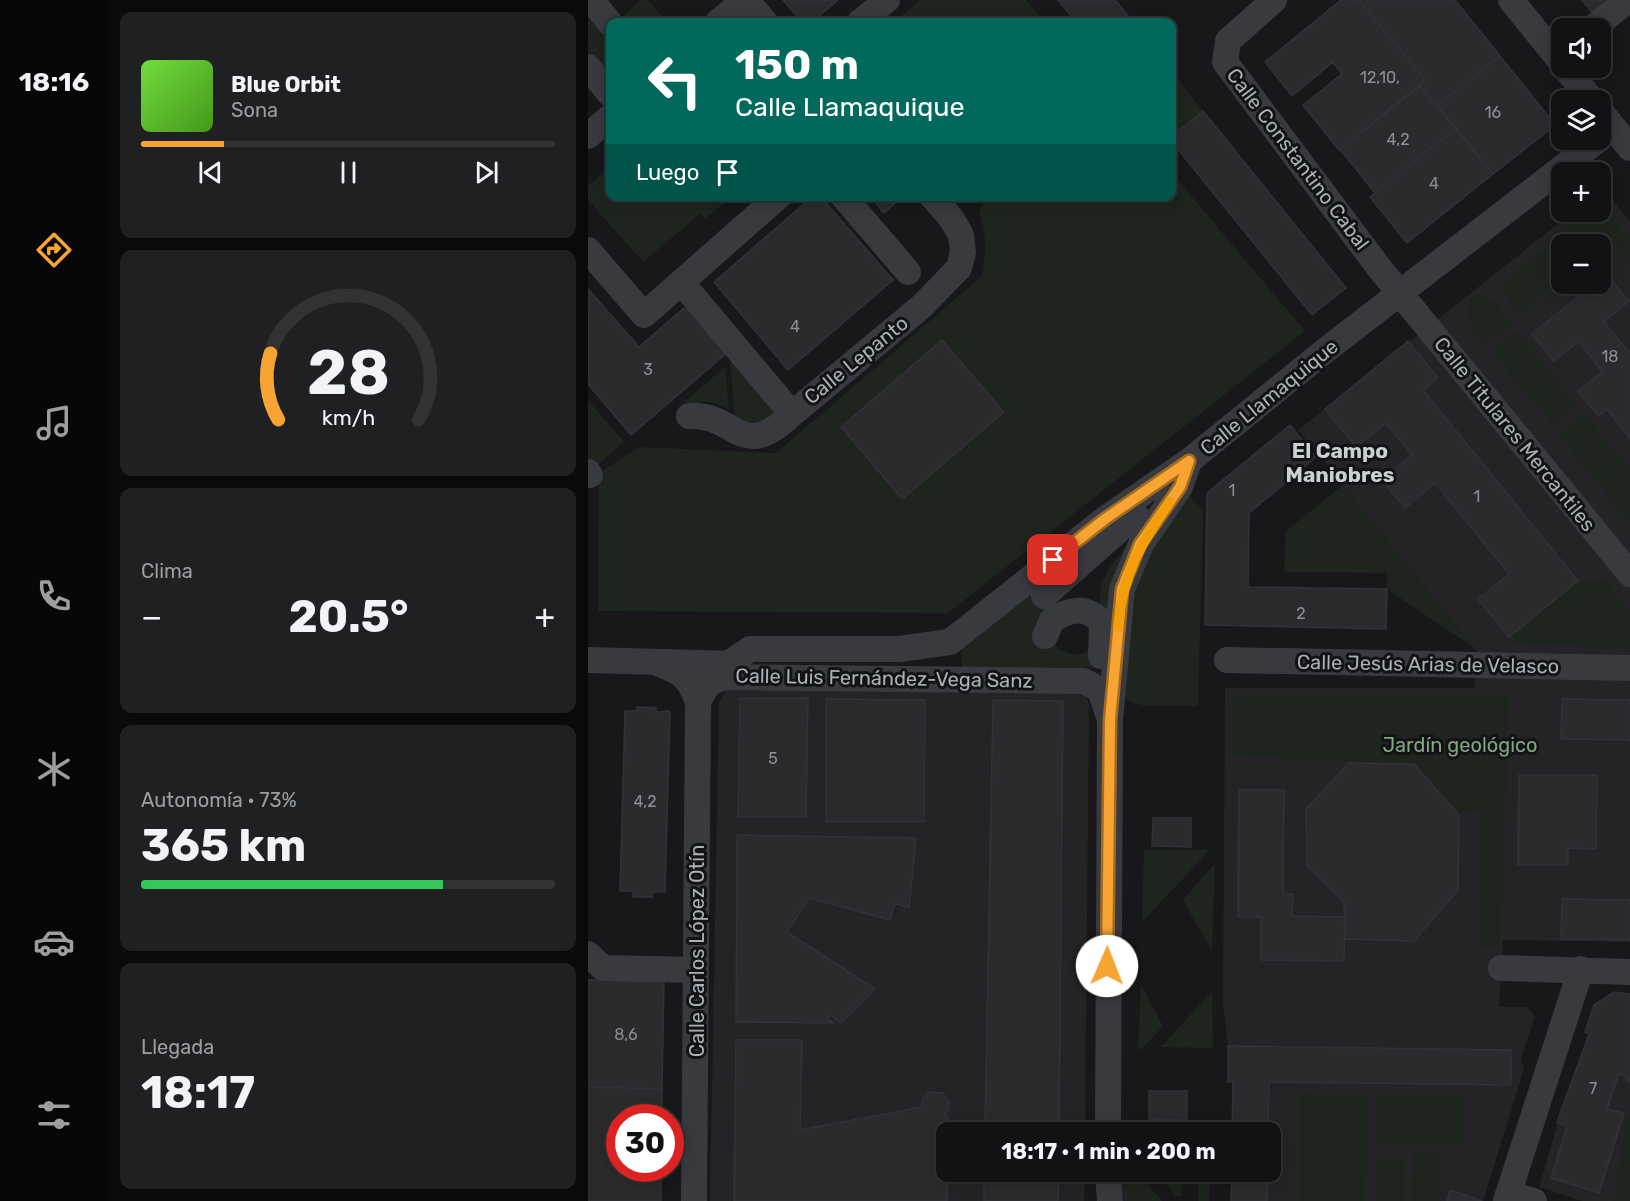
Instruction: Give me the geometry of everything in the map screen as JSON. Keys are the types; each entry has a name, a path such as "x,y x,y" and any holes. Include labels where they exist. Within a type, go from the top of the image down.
{"street":[{"path":"591,0 606,18"},
{"path":"723,18 745,0 761,18"},
{"path":"865,18 886,0"},
{"name":"Calle Constantino Cabal","path":"1274,0 1228,41 1225,62 1400,294"},
{"path":"1511,0 1551,48"},
{"path":"1606,18 1628,0"},
{"path":"588,67 606,89"},
{"path":"1575,78 1584,90"},
{"path":"588,136 606,120"},
{"path":"1611,129 1630,148"},
{"name":"Calle Llamaquique","path":"922,678 950,642 1105,519 1189,461 1578,150"},
{"path":"588,250 644,315 773,201"},
{"path":"847,201 908,272"},
{"name":"Calle Lepanto","path":"682,283 792,414 922,306 960,268 963,252 961,235 951,218 936,201"},
{"name":"Calle Titulares Mercantiles","path":"1400,294 1630,574"},
{"path":"689,416 710,417 738,434 748,436 769,433 792,414"},
{"path":"1110,720 1091,685 1102,623 1087,611 1075,610 1049,616 1144,509 1162,494 1189,461"},
{"path":"1108,1122 1110,720 1122,589 1140,544 1180,487 1189,461"},
{"name":"Calle Luis Fernández-Vega Sanz","path":"588,660 730,663 750,649 899,649 950,642"},
{"name":"Calle Jesús Arias de Velasco","path":"1227,660 1630,668"},
{"path":"655,662 681,673 691,682 698,702"},
{"path":"730,663 876,665"},
{"name":"Calle Luis Fernández-Vega Sanz","path":"698,702 706,685 714,678 721,677 922,678 1091,685"},
{"name":"Calle Carlos López Otín","path":"694,1201 698,702"},
{"path":"588,954 603,968 696,970"},
{"path":"1501,968 1630,972"},
{"path":"1534,1201 1507,1197 1581,969"}],"shaded area":[{"path":"1611,198 1630,222 1630,942 1503,940 1499,1007 1527,1007 1535,1016 1521,1059 1524,1069 1483,1201 1231,1201 1232,1182 1281,1182 1281,1122 1232,1122 1233,1083 1228,1082 1228,1046 1223,1002 1225,688 1474,688 1478,653 1298,430 1560,222 1611,222"},
{"path":"727,689 1080,691 1087,698 1089,706 1085,1122 936,1122 936,1182 1085,1182 1084,1201 710,1201 719,701"},
{"path":"1614,992 1630,994 1630,1201 1582,1201 1539,1187 1567,1092 1569,1093 1589,1034 1585,1032 1594,1005"}],"green space":[{"path":"641,0 648,0 664,18 627,18 624,15"},
{"path":"920,0 1026,0 1042,18 900,18"},
{"path":"588,12 606,33 606,73 588,53"},
{"path":"1176,76 1203,111 1176,133"},
{"path":"606,170 606,201 726,201 705,219 700,214 643,262 588,200 588,186"},
{"path":"1176,178 1305,331 948,613 598,611 599,473 639,447 776,453 982,276 985,244 979,212 985,202 1176,201"},
{"path":"1611,215 1630,239 1630,265 1611,240 1611,234 1563,234 1578,222 1611,222"},
{"path":"1551,243 1551,287 1519,313 1498,286"},
{"path":"1480,292 1489,303 1493,300 1512,323 1486,344 1471,326 1472,321 1467,315 1469,301"},
{"path":"1517,331 1575,403 1552,424 1491,351"},
{"path":"733,361 775,413 765,420 751,423 735,417 730,363"},
{"path":"725,367 729,410 710,402 689,405 683,403"},
{"path":"588,400 624,442 593,469 588,463"},
{"path":"1584,414 1630,471 1629,522 1560,436"},
{"path":"1343,485 1473,647 1387,589 1387,573 1284,572 1286,531"},
{"path":"1180,487 1203,510 1198,706 1145,706 1112,696 1122,589"},
{"path":"1132,540 1112,614 1101,610 1103,580 1112,564"},
{"path":"1604,579 1630,612 1630,647 1513,643 1509,637 1578,581 1597,582"},
{"path":"1033,590 1048,608 1057,648 1073,655 1087,652 1095,639 1094,668 962,667 961,650"},
{"name":"Jardín geológico","path":"1509,696 1500,947 1479,947 1482,809 1459,815 1414,764 1233,755 1233,698"},
{"path":"1144,850 1210,850 1142,922"},
{"path":"1215,863 1212,952 1183,900"},
{"path":"1141,985 1163,1026 1141,1050 1138,1048"},
{"path":"1212,991 1213,1048 1161,1047"},
{"path":"1300,1094 1367,1095 1365,1201 1299,1201"},
{"path":"1462,1096 1463,1145 1378,1145 1377,1097"},
{"path":"1627,1116 1630,1116 1630,1201 1614,1201"},
{"path":"1413,1152 1441,1152 1440,1201 1412,1201"},
{"path":"1376,1159 1405,1159 1405,1201 1376,1201"},
{"path":"1122,1182 1146,1182 1162,1201 1124,1201"},
{"path":"1165,1182 1182,1182 1181,1196 1176,1196"},
{"path":"1198,1182 1210,1182 1209,1201 1198,1201"}],"building":[{"path":"783,0 838,0 817,18 799,18"},
{"path":"1058,0 1115,0 1130,18 1073,18"},
{"path":"1341,0 1359,0 1425,80 1339,150 1303,105 1342,74 1333,62 1292,96 1265,62"},
{"path":"1359,0 1455,0 1500,56 1437,106 1420,86 1425,80"},
{"path":"1582,0 1613,0 1594,15"},
{"path":"1500,56 1549,117 1549,130 1493,174 1437,106"},
{"path":"1420,86 1456,128 1375,193 1340,149"},
{"path":"1203,111 1346,288 1312,315 1176,147 1176,133"},
{"path":"1456,128 1493,174 1407,243 1370,197"},
{"path":"807,201 824,201 893,280 788,370 714,282"},
{"path":"874,201 897,201 884,213"},
{"path":"1611,280 1629,301 1604,322 1628,351 1630,350 1630,439 1607,409 1598,416 1578,391 1602,372 1579,341 1554,361 1532,334 1582,294 1611,294"},
{"path":"589,290 639,347 686,306 727,353 631,435 588,384"},
{"path":"942,340 1004,412 902,499 841,427"},
{"path":"1408,341 1438,378 1423,390 1578,581 1509,637 1478,599 1509,574 1435,483 1405,508 1382,480 1412,455 1386,423 1356,447 1325,409"},
{"path":"1290,425 1316,457 1249,513 1248,587 1387,589 1386,629 1205,625 1207,493"},
{"path":"740,698 808,698 806,817 738,817"},
{"path":"826,699 925,700 924,822 826,822"},
{"path":"1562,699 1630,700 1630,740 1561,739"},
{"path":"993,700 1063,701 1059,1122 985,1122"},
{"path":"637,707 656,708 656,712 670,711 665,892 652,892 652,897 633,897 633,891 620,891 625,711 637,711"},
{"path":"1349,763 1414,764 1459,815 1458,890 1414,941 1345,939 1344,902 1307,866 1306,809"},
{"path":"1519,775 1597,775 1596,849 1568,848 1568,865 1518,865"},
{"path":"1239,790 1284,790 1283,894 1293,894 1292,916 1345,917 1344,961 1261,960 1261,917 1238,917"},
{"path":"1153,818 1191,818 1191,847 1152,846"},
{"path":"737,835 916,838 909,908 895,903 890,920 809,898 787,932 875,989 841,1023 830,1015 827,1019 834,1023 736,1022"},
{"path":"1562,899 1630,900 1630,940 1561,939"},
{"path":"588,980 664,981 662,1089 588,1087"},
{"path":"1614,992 1630,994 1630,1084 1625,1076 1619,1074 1607,1109 1624,1113 1599,1193 1551,1178 1567,1126 1557,1122 1589,1034 1585,1032 1594,1005"},
{"path":"736,1040 802,1040 800,1130 922,1107 922,1100 929,1092 943,1093 949,1103 948,1111 943,1116 948,1116 948,1122 936,1122 936,1182 947,1182 947,1201 734,1201"},
{"path":"1228,1046 1511,1050 1511,1085 1269,1082 1268,1122 1232,1122 1233,1082 1228,1082"},
{"path":"588,1087 662,1089 662,1104 606,1104 606,1182 661,1182 661,1201 588,1201"},
{"path":"1149,1091 1187,1091 1187,1120 1149,1119"},
{"path":"984,1182 1059,1182 1058,1201 984,1201"},
{"path":"1232,1182 1268,1182 1267,1201 1231,1201"},
{"path":"1450,1190 1482,1201 1447,1201"}],"slow traffic":[{"path":"1118,627 1122,589 1140,544 1170,502"}],"district":[{"name":"El Campo Maniobres","path":"1340,462"}],"route":[{"path":"1053,560 1105,519 1189,461 1180,487 1140,544 1122,589 1110,720 1107,966"}]}
